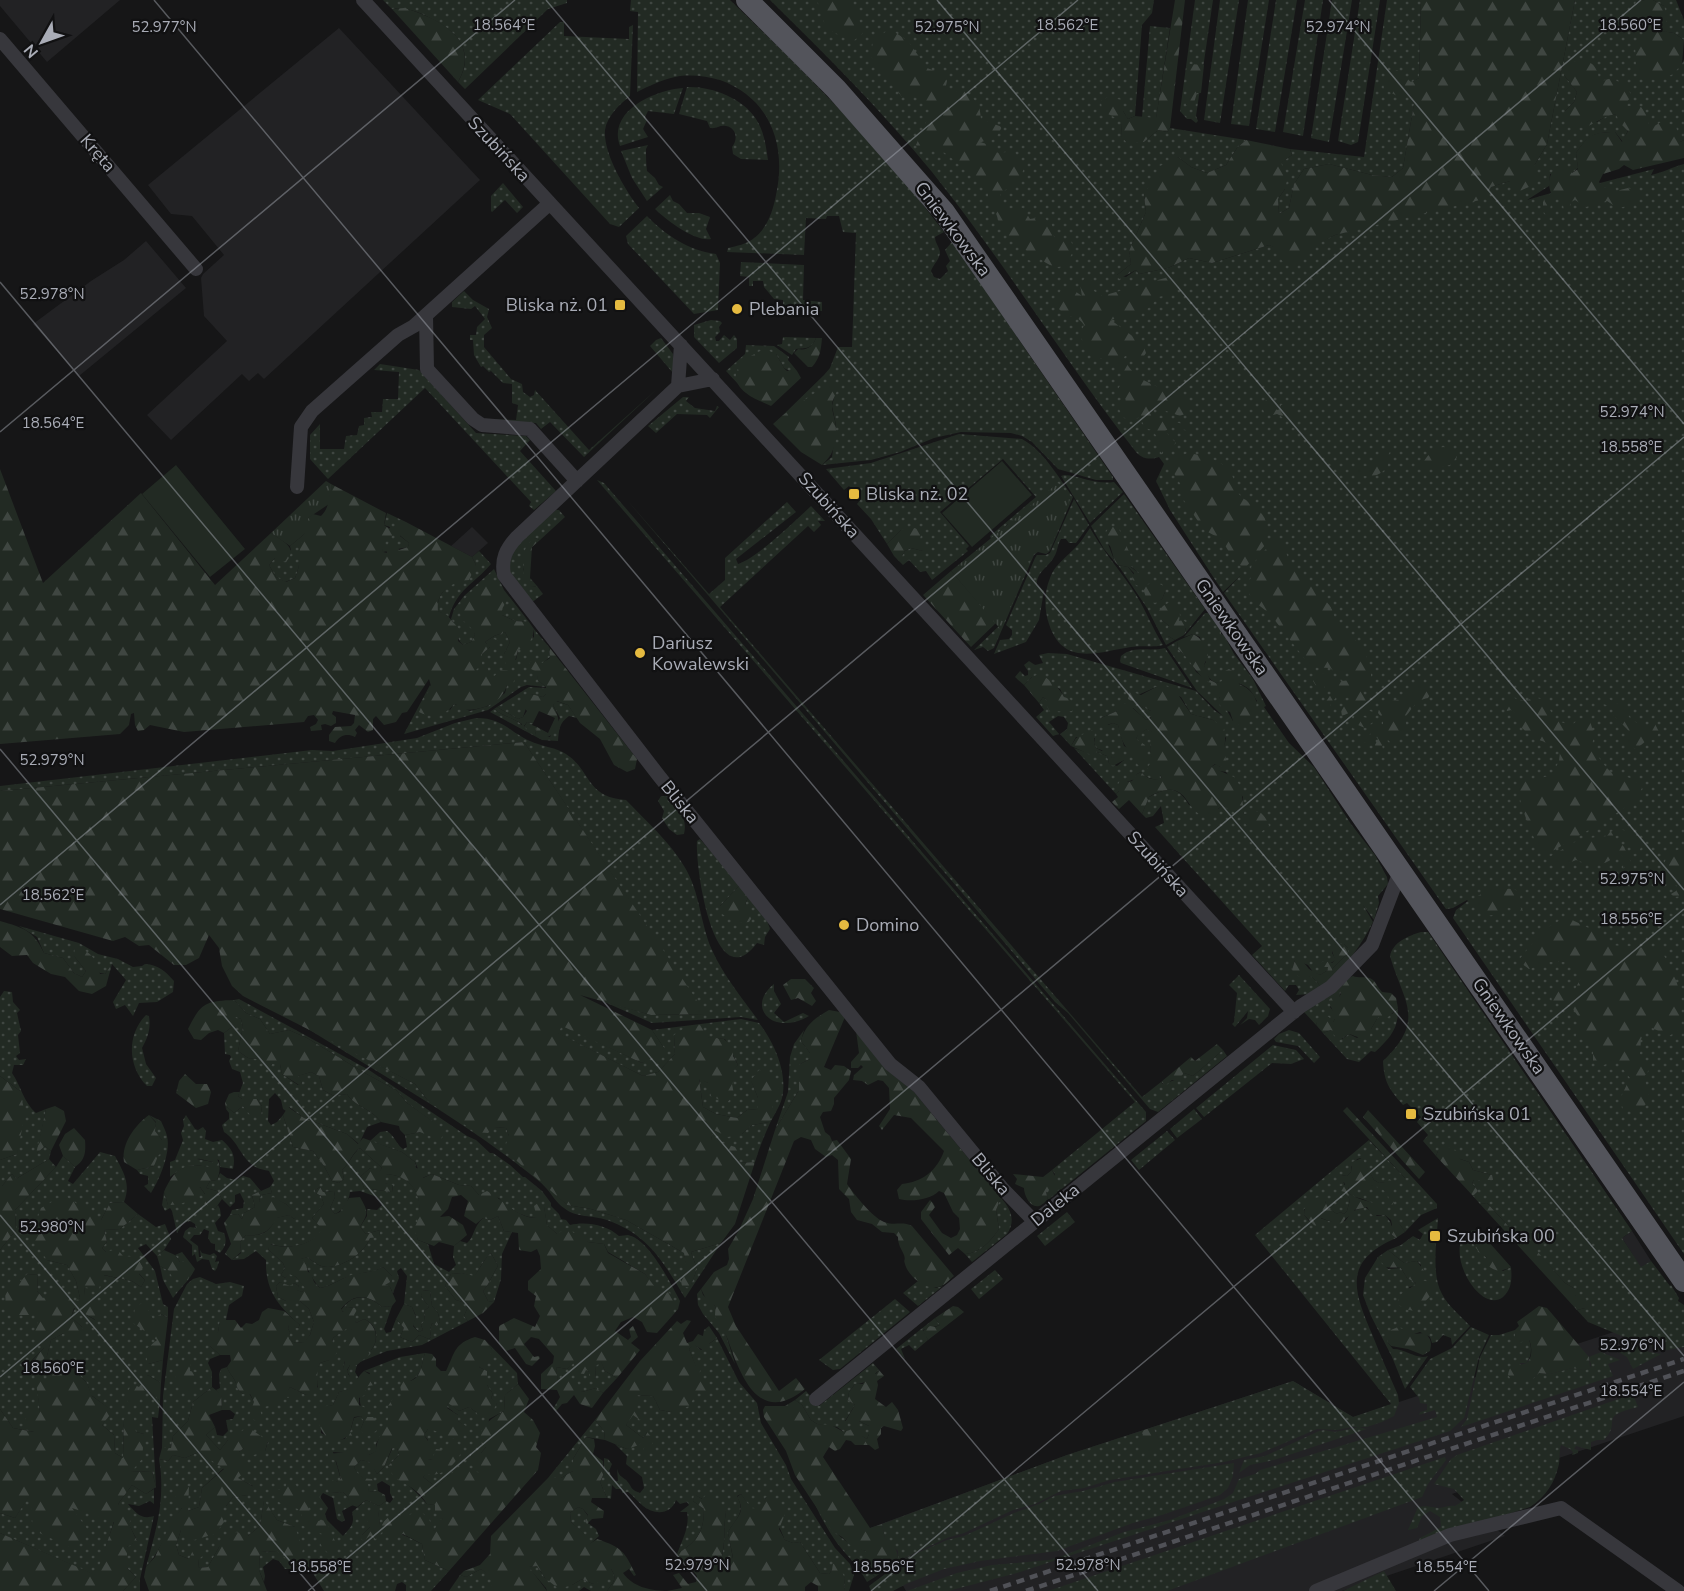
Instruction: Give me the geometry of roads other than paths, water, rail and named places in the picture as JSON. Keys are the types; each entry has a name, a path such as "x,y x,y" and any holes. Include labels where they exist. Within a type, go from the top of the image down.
{"main road":[{"name":"Gniewkowska","path":"747,0 836,89 944,212 1401,869 1684,1281"}],"street":[{"name":"Szubińska","path":"363,0 1294,1012"},
{"name":"Kręta","path":"0,39 196,268"},
{"path":"297,487 299,438 307,417 398,334 414,326 549,204"},
{"path":"426,315 427,369 473,419 482,424 530,429 577,481"},
{"path":"681,345 678,386 713,379"},
{"name":"Bliska","path":"678,386 511,544 503,559 506,579 659,776 890,1064 919,1087 1002,1188 1034,1221"},
{"name":"Daleka","path":"816,1398 1294,1012 1337,981 1372,945 1401,869"},
{"path":"1316,1591 1450,1535 1561,1508 1678,1591"}],"railway":[{"path":"990,1591 1684,1359"},
{"path":"1026,1591 1684,1371"}],"place":[{"name":"Bliska nż. 01","path":"620,305"},
{"name":"Plebania","path":"737,309"},
{"name":"Bliska nż. 02","path":"854,494"},
{"name":"Dariusz Kowalewski","path":"640,653"},
{"name":"Domino","path":"844,925"},
{"name":"Szubińska 01","path":"1411,1114"},
{"name":"Szubińska 00","path":"1435,1236"}]}
